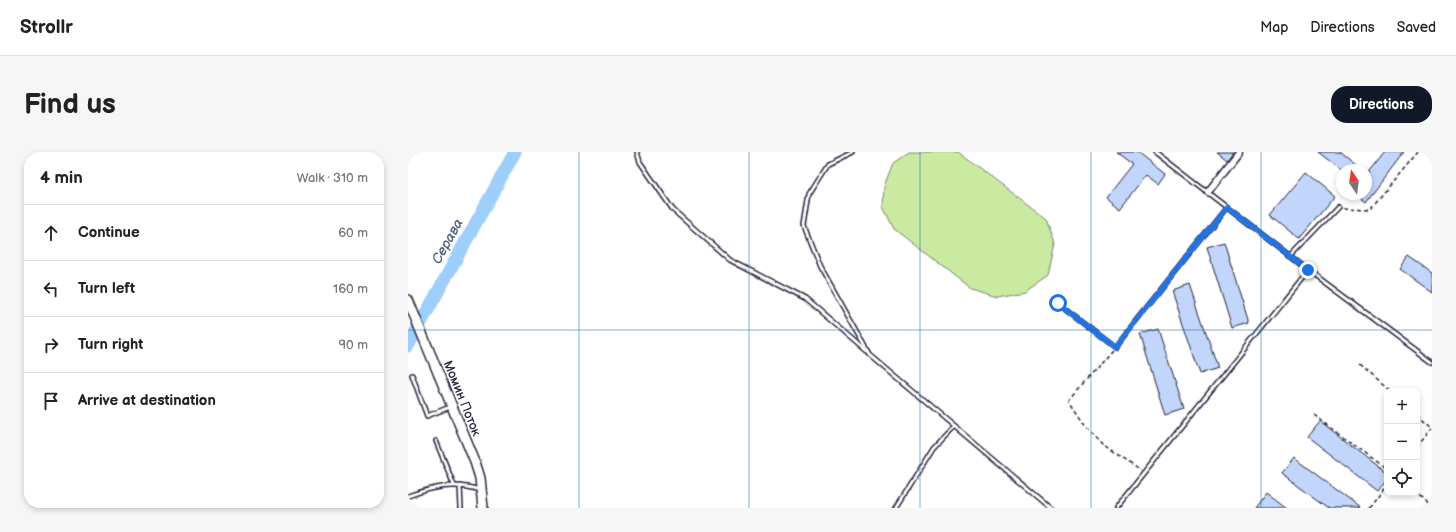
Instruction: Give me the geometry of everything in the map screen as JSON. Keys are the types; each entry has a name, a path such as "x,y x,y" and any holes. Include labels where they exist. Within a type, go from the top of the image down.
{"street":[{"path":"1208,192 1239,152"},
{"name":"Момин Поток","path":"409,303 476,462 480,478 483,508"}],"lane":[{"path":"637,152 640,162 672,210 730,260 805,299 1051,508"},
{"path":"853,152 828,164 809,194 804,226 820,266 870,355"},
{"path":"1155,152 1308,270 1432,362"},
{"path":"1058,303 1115,347 1227,207"},
{"path":"1291,256 1338,207"},
{"path":"1116,508 1308,270"},
{"path":"412,375 427,416 452,406"},
{"path":"896,508 934,448 954,426"},
{"path":"436,440 454,485"},
{"path":"408,496 424,490 454,485 481,491"},
{"path":"460,486 460,508"}],"path":[{"path":"1338,207 1370,209 1418,152"},
{"path":"1115,347 1069,400 1086,426 1103,445 1144,473"},
{"path":"1360,365 1387,388"},
{"path":"1314,415 1384,467"},
{"path":"1420,417 1432,428 1420,443"},
{"path":"1369,508 1384,489"},
{"path":"1418,496 1432,508"}],"green space":[{"path":"909,152 958,152 1046,218 1055,244 1048,275 1025,291 997,296 970,288 894,229 883,207 884,186 893,163"}],"building":[{"path":"1116,152 1137,152 1165,174 1158,184 1146,175 1120,208 1106,197 1132,164"},
{"path":"1217,152 1233,152 1227,160"},
{"path":"1318,152 1340,152 1355,164 1336,164 1336,166"},
{"path":"1385,152 1404,152 1372,194 1372,168"},
{"path":"1306,172 1335,196 1299,239 1270,215"},
{"path":"1224,242 1249,323 1232,328 1207,247"},
{"path":"1409,257 1432,273 1432,292 1400,269"},
{"path":"1190,285 1218,368 1200,374 1172,291"},
{"path":"1158,329 1184,409 1165,415 1140,334"},
{"path":"1320,421 1384,471 1384,483 1377,491 1307,437"},
{"path":"1294,458 1361,508 1329,508 1282,473"},
{"path":"1266,492 1287,508 1254,508"}],"waterway":[{"name":"Серава","path":"408,346 515,152"}],"route":[{"path":"1058,303 1115,347 1227,207 1308,270"}]}
